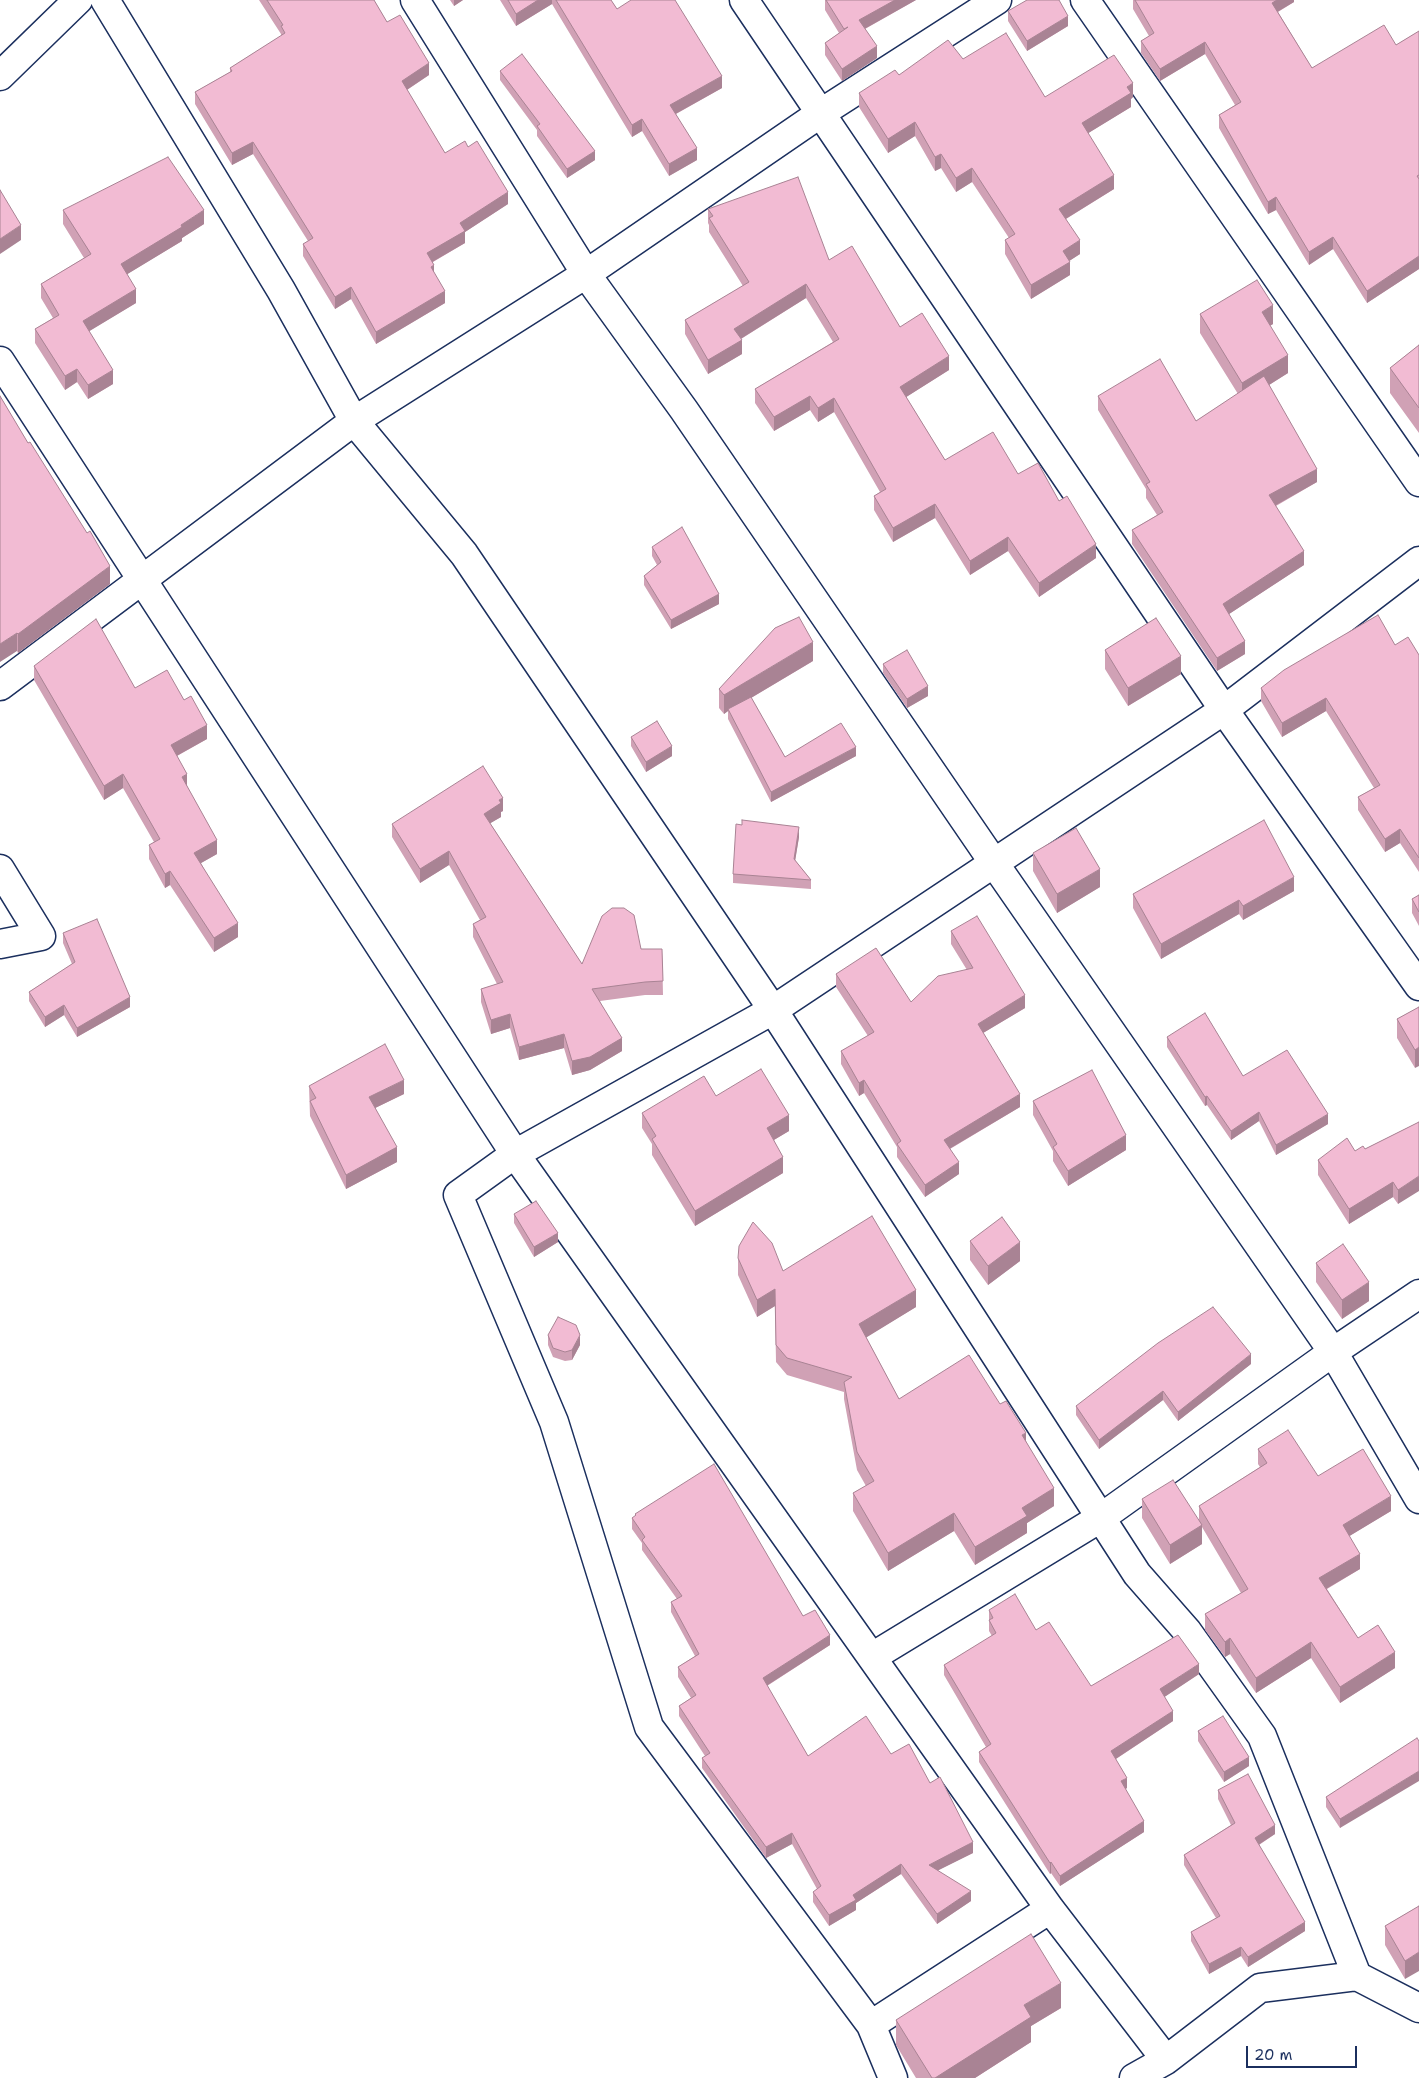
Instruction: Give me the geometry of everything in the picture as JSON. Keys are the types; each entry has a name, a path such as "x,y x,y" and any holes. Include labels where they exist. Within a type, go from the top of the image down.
{"street":[{"path":"0,76 78,0"},
{"path":"105,0 281,290 354,421 464,554 773,1010 1102,1517 1137,1574 1187,1631 1262,1736 1357,1976"},
{"path":"415,0 586,274 684,410 994,863 1333,1352 1419,1499"},
{"path":"744,0 1224,710 1419,986"},
{"path":"0,686 354,421 586,274 821,113 997,0"},
{"path":"1085,0 1419,482"},
{"path":"0,361 141,581 515,1154 1050,1910 1166,2060"},
{"path":"892,2078 871,2025 649,1726 554,1422 458,1195 515,1154 773,1010 1224,710 1419,561"},
{"path":"0,869 40,936 0,944"},
{"path":"872,1657 1102,1517 1333,1352 1419,1294"},
{"path":"871,2025 1050,1910"},
{"path":"1134,2078 1166,2060 1260,1988 1357,1976 1419,2008"}],"building":[{"path":"267,0 374,0 387,22 400,15 429,63 402,81 445,153 465,141 468,147 477,141 508,192 460,223 465,231 427,253 434,265 431,267 445,291 376,332 351,287 335,297 303,244 313,238 253,142 232,153 195,92 232,71 230,68 285,33 281,26 283,25"},
{"path":"508,0 538,0 516,14"},
{"path":"556,0 611,0 617,9 631,0 675,0 722,76 670,105 697,148 669,164 642,119 632,125"},
{"path":"826,0 895,0 859,20 877,46 842,69 825,43 848,27 844,29"},
{"path":"1027,0 1059,0 1068,16 1027,41 1008,11"},
{"path":"1135,0 1277,0 1272,3 1312,68 1384,25 1396,45 1419,31 1419,175 1417,176 1419,179 1419,256 1367,291 1333,237 1309,252 1276,197 1268,202 1219,115 1241,102 1205,42 1160,69 1141,41 1154,33"},
{"path":"1006,33 1045,97 1114,55 1133,83 1127,87 1131,93 1082,123 1114,175 1059,209 1080,240 1063,251 1070,262 1031,285 1005,240 1015,234 972,168 956,178 941,154 935,157 915,122 888,139 859,93 895,70 899,75 948,40 963,59"},
{"path":"522,54 595,151 567,169 537,126 540,124 500,71"},
{"path":"168,157 204,210 181,225 182,227 121,264 136,289 83,321 113,370 88,385 77,369 65,376 35,329 59,315 41,284 91,254 63,210"},
{"path":"798,177 829,260 852,246 900,327 922,313 949,356 900,387 945,460 993,432 1018,474 1038,463 1059,501 1067,496 1096,544 1039,583 1008,537 970,561 935,504 893,528 874,496 886,489 834,398 818,408 810,396 774,417 755,389 839,339 806,284 734,329 742,340 708,360 685,320 749,282 709,218 713,216 708,209"},
{"path":"0,190 21,225 0,239"},
{"path":"1257,280 1273,305 1262,312 1288,355 1242,383 1200,314"},
{"path":"1419,345 1419,408 1390,368"},
{"path":"1160,359 1196,421 1264,376 1317,469 1269,495 1304,551 1223,604 1245,641 1217,658 1132,530 1163,512 1146,484 1150,482 1098,396"},
{"path":"0,396 28,443 30,442 87,533 90,531 110,566 18,634 0,644"},
{"path":"682,527 719,594 671,620 644,576 661,562 652,547"},
{"path":"1378,615 1395,645 1408,637 1419,655 1419,858 1400,829 1385,839 1358,797 1380,785 1326,698 1282,723 1261,688 1284,670"},
{"path":"799,617 813,642 724,695 719,689 775,628"},
{"path":"1156,618 1181,656 1128,688 1105,650"},
{"path":"96,619 135,688 167,670 184,700 191,696 207,725 171,745 187,774 182,777 217,840 194,853 238,923 214,938 170,871 165,874 149,845 160,839 123,774 104,786 34,666"},
{"path":"907,650 928,686 907,699 883,664"},
{"path":"751,697 785,757 841,723 856,747 771,792 728,709"},
{"path":"657,721 672,746 646,762 631,737"},
{"path":"483,766 503,798 499,800 501,803 484,814 582,964 602,916 612,908 624,908 634,915 641,949 662,949 663,981 592,989 622,1038 590,1057 572,1061 564,1034 519,1047 510,1014 491,1020 481,989 503,982 473,924 486,917 449,851 420,869 392,824"},
{"path":"742,820 799,827 794,859 811,880 733,874 736,824 742,825"},
{"path":"1264,820 1294,877 1243,906 1239,900 1161,944 1133,894"},
{"path":"1076,828 1100,869 1057,894 1033,853"},
{"path":"1419,895 1419,912 1412,899"},
{"path":"977,916 1025,995 978,1024 1020,1094 944,1140 959,1162 925,1185 897,1144 901,1141 864,1080 859,1083 841,1051 874,1032 836,974 876,948 911,1002 938,976 973,968 951,931"},
{"path":"97,919 130,997 77,1028 64,1005 45,1017 29,992 75,962 63,933"},
{"path":"1419,1007 1419,1047 1415,1050 1397,1019"},
{"path":"1205,1013 1243,1076 1287,1050 1328,1114 1276,1145 1259,1112 1231,1131 1207,1096 1205,1097 1167,1037"},
{"path":"385,1044 404,1080 369,1097 397,1147 346,1175 310,1101 316,1098 309,1086"},
{"path":"761,1069 789,1115 767,1128 783,1157 695,1211 652,1139 656,1136 642,1113 704,1076 716,1096"},
{"path":"1092,1070 1126,1135 1068,1171 1053,1147 1057,1144 1033,1101"},
{"path":"1419,1122 1419,1176 1398,1190 1393,1182 1349,1209 1318,1160 1347,1138 1355,1151 1363,1146 1365,1149"},
{"path":"536,1201 558,1233 534,1247 514,1214"},
{"path":"872,1216 916,1290 859,1324 899,1399 969,1355 1000,1404 1006,1401 1026,1433 1022,1435 1054,1488 1022,1508 1027,1516 975,1547 954,1513 888,1553 853,1493 874,1481 857,1452 844,1382 852,1377 787,1358 776,1345 775,1289 757,1300 738,1258 739,1246 753,1222 772,1243 783,1271"},
{"path":"1002,1217 1020,1242 988,1266 970,1241"},
{"path":"1343,1244 1369,1282 1342,1300 1316,1263"},
{"path":"1213,1307 1251,1354 1178,1412 1163,1391 1099,1440 1076,1406 1158,1343"},
{"path":"558,1317 576,1325 580,1335 572,1350 565,1352 553,1348 548,1335"},
{"path":"1288,1430 1318,1476 1363,1449 1391,1496 1343,1525 1360,1554 1319,1578 1358,1638 1378,1625 1395,1652 1340,1687 1311,1642 1256,1678 1230,1638 1225,1642 1205,1614 1248,1589 1199,1506 1267,1463 1258,1449"},
{"path":"714,1464 803,1616 815,1610 830,1635 763,1678 808,1756 866,1716 891,1754 909,1744 930,1783 940,1777 973,1842 929,1865 971,1891 937,1914 901,1864 853,1895 856,1900 829,1915 813,1892 821,1886 792,1833 766,1847 702,1758 710,1753 679,1706 696,1695 678,1667 699,1654 671,1602 682,1596 642,1540 645,1537 632,1518 635,1514"},
{"path":"1173,1480 1202,1525 1170,1545 1142,1499"},
{"path":"1015,1594 1036,1630 1049,1622 1091,1686 1178,1635 1199,1664 1160,1689 1173,1711 1111,1751 1127,1778 1121,1781 1144,1821 1060,1876 979,1752 991,1744 944,1665 996,1633 989,1620 993,1618 989,1610"},
{"path":"1223,1716 1249,1757 1224,1772 1198,1731"},
{"path":"1417,1738 1419,1741 1419,1771 1340,1819 1326,1797"},
{"path":"1248,1774 1275,1825 1255,1838 1305,1922 1248,1957 1241,1947 1209,1964 1191,1932 1220,1916 1184,1855 1235,1823 1218,1790"},
{"path":"1419,1906 1419,1952 1405,1961 1385,1926"},
{"path":"1031,1934 1061,1983 1024,2005 1031,2017 935,2078 932,2078 896,2020"}]}
